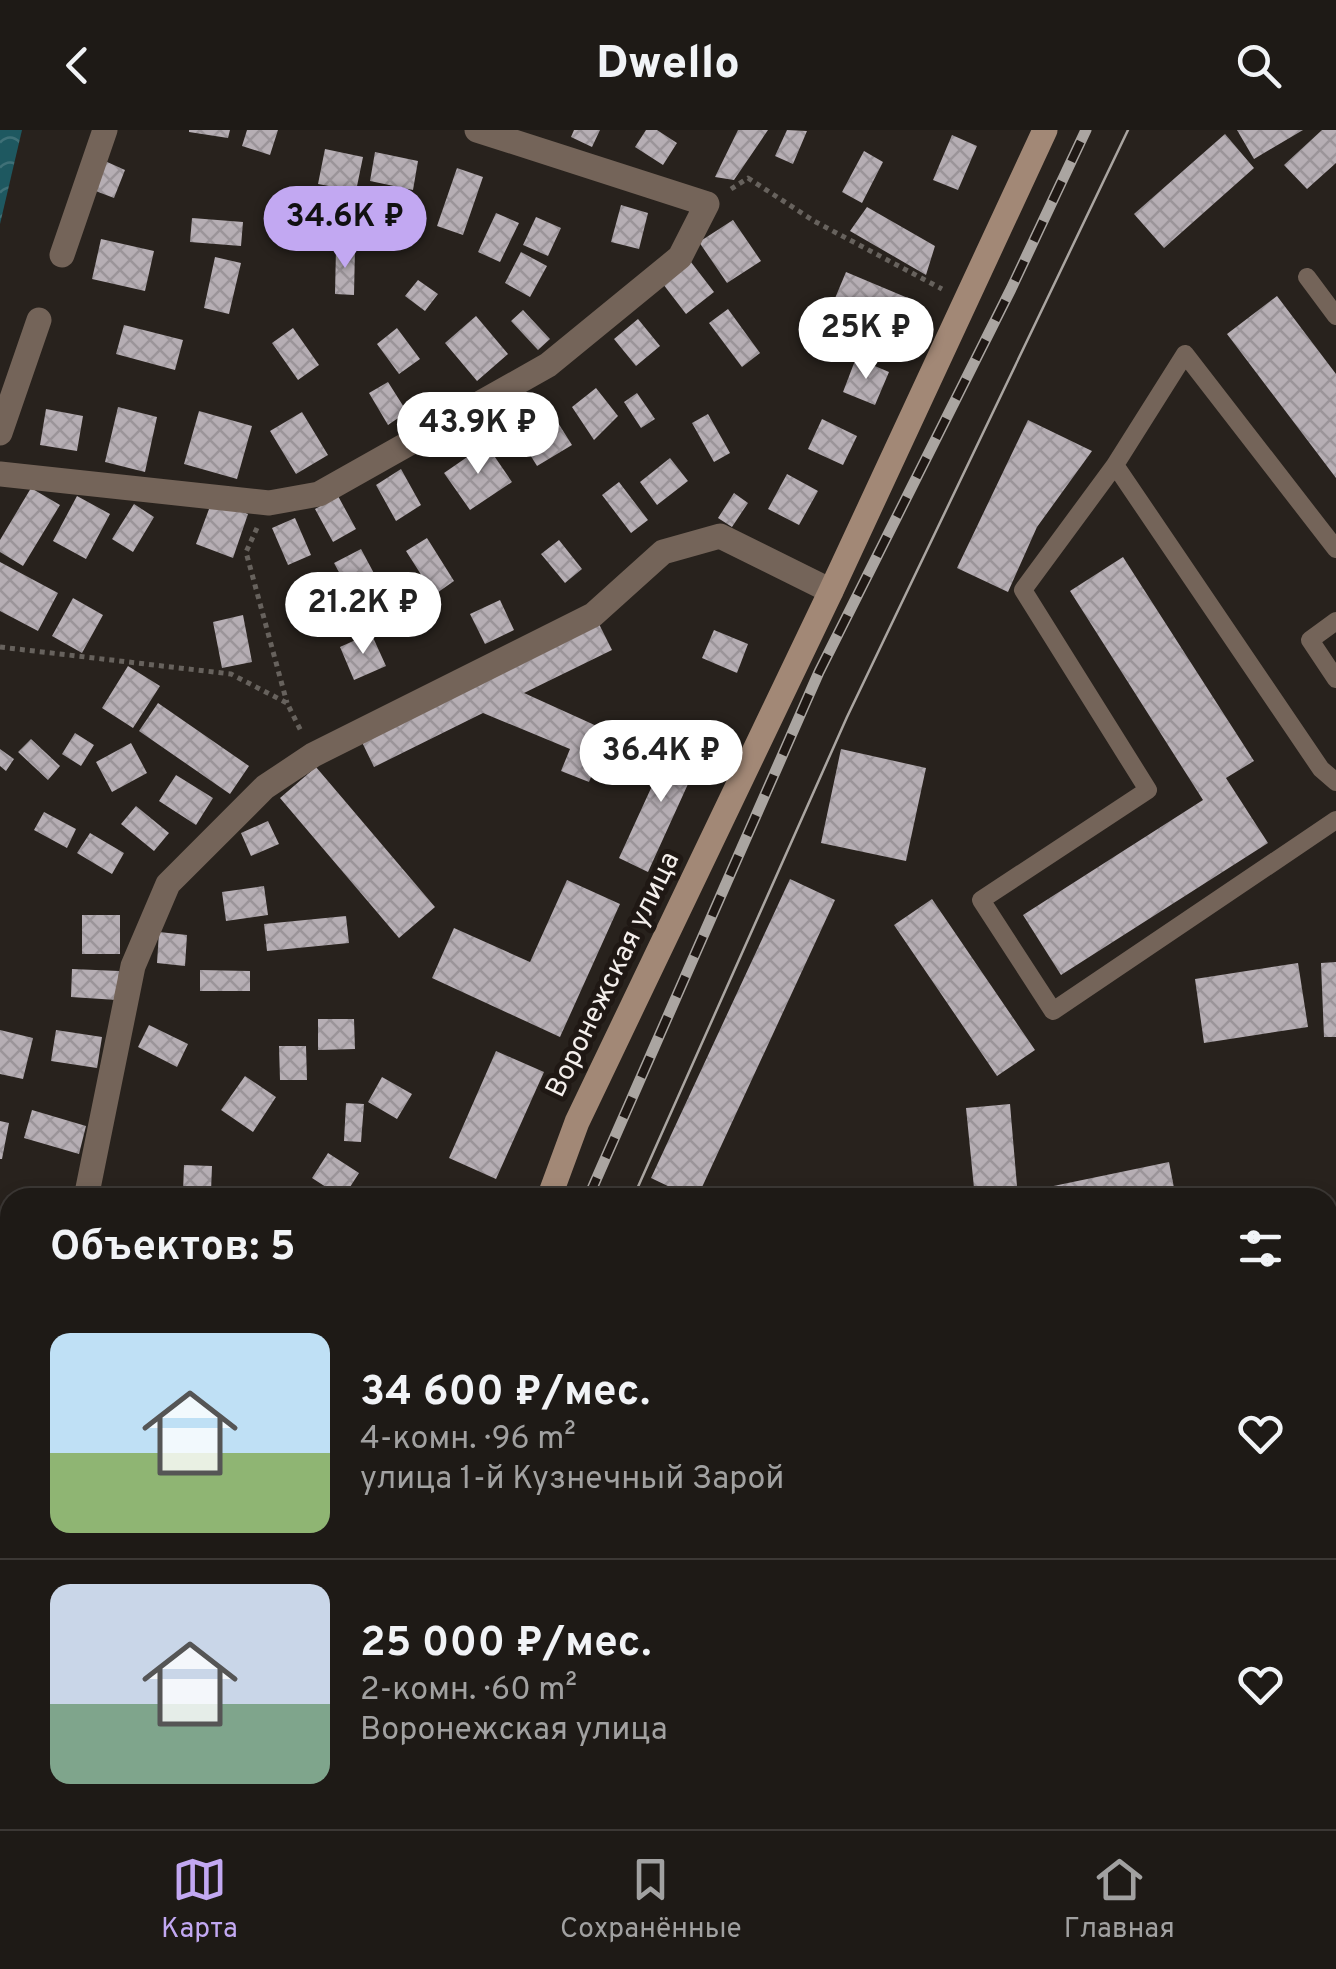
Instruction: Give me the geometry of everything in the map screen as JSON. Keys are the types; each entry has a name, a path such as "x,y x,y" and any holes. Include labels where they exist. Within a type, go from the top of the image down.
{"street":[{"path":"62,254 106,130"},
{"path":"0,474 269,503 319,494 548,365 680,257 707,204 477,130"},
{"name":"Воронежская улица","path":"553,1188 577,1122 1045,130"},
{"path":"0,434 39,320"},
{"path":"88,1188 132,966 168,884 265,787 313,756 593,615 663,552 720,536 830,591"}],"lane":[{"path":"1307,277 1336,316"},
{"path":"1336,548 1186,354 1115,464 1022,590 1148,790 980,900 1053,1011 1336,820"},
{"path":"1115,464 1321,769 1336,782"},
{"path":"1336,621 1310,640 1336,679"}],"path":[{"path":"707,204 748,178 814,221 966,302"},
{"path":"269,503 246,552 287,703 313,756"},
{"path":"0,647 231,674 287,703"}],"water":[{"path":"0,130 22,130 0,224"}],"building":[{"path":"189,130 230,130 228,138"},
{"path":"247,130 278,130 270,155 242,146"},
{"path":"574,130 600,130 592,147 571,137"},
{"path":"646,130 657,130 677,143 663,165 635,147"},
{"path":"738,130 768,130 734,180 715,177"},
{"path":"787,130 807,131 793,164 775,156"},
{"path":"1237,130 1303,130 1254,159"},
{"path":"1322,130 1336,130 1336,163 1307,189 1284,165"},
{"path":"1225,134 1254,168 1164,248 1134,214"},
{"path":"952,135 977,146 958,190 933,180"},
{"path":"325,149 363,157 356,191 318,184"},
{"path":"864,151 883,162 862,203 842,192"},
{"path":"375,152 418,161 413,190 370,181"},
{"path":"105,161 125,170 114,198 93,190"},
{"path":"457,168 483,177 463,235 437,226"},
{"path":"621,205 648,213 639,249 611,242"},
{"path":"867,207 935,246 926,275 850,231"},
{"path":"496,213 519,223 500,262 478,252"},
{"path":"536,217 561,228 548,256 523,245"},
{"path":"192,218 243,222 241,246 190,242"},
{"path":"733,220 761,261 727,283 699,242"},
{"path":"101,239 154,251 145,291 92,279"},
{"path":"336,248 355,248 354,295 335,294"},
{"path":"521,252 547,266 530,297 505,283"},
{"path":"215,257 241,263 229,314 204,308"},
{"path":"691,262 714,292 686,314 663,284"},
{"path":"846,272 915,301 892,357 856,342 867,318 833,303"},
{"path":"418,280 438,294 425,311 405,296"},
{"path":"1277,296 1336,374 1336,478 1227,334"},
{"path":"728,309 760,353 742,367 709,323"},
{"path":"523,310 550,339 538,350 511,321"},
{"path":"476,316 508,354 477,381 445,343"},
{"path":"638,319 660,346 636,366 614,339"},
{"path":"124,325 183,340 175,370 116,354"},
{"path":"293,328 319,365 298,380 272,343"},
{"path":"397,328 420,359 399,374 377,344"},
{"path":"856,358 889,372 875,405 843,392"},
{"path":"388,382 407,412 388,425 369,393"},
{"path":"596,388 618,416 594,440 572,407"},
{"path":"637,393 655,419 641,428 624,402"},
{"path":"543,399 572,445 537,466 509,421"},
{"path":"118,407 157,417 145,472 105,462"},
{"path":"46,409 83,416 77,451 40,445"},
{"path":"199,411 252,426 237,479 184,464"},
{"path":"302,412 328,455 296,474 270,431"},
{"path":"708,414 730,453 714,462 692,423"},
{"path":"822,419 857,436 843,465 808,449"},
{"path":"1028,420 1092,451 1037,527 1008,592 957,568"},
{"path":"486,444 512,482 470,510 444,473"},
{"path":"670,458 688,481 657,505 640,482"},
{"path":"401,469 421,505 396,521 376,485"},
{"path":"787,474 818,491 799,525 768,509"},
{"path":"619,482 648,520 631,533 602,495"},
{"path":"31,488 60,505 23,566 0,552 0,540"},
{"path":"734,493 748,503 732,527 718,518"},
{"path":"77,496 110,514 86,559 53,541"},
{"path":"338,496 356,529 333,542 315,509"},
{"path":"212,501 248,514 233,558 196,544"},
{"path":"134,504 154,517 133,552 112,539"},
{"path":"295,518 311,555 288,565 272,528"},
{"path":"427,538 454,581 434,595 406,551"},
{"path":"559,540 582,569 565,583 541,554"},
{"path":"361,549 393,609 367,624 334,563"},
{"path":"1123,557 1254,761 1226,778 1268,843 1061,975 1023,915 1203,800 1070,591"},
{"path":"0,562 58,593 38,631 0,611"},
{"path":"73,598 103,615 82,653 52,636"},
{"path":"500,600 514,630 485,644 470,614"},
{"path":"243,615 252,662 222,668 213,622"},
{"path":"597,620 612,650 524,693 610,732 589,782 561,771 570,749 483,713 374,767 359,736"},
{"path":"714,630 748,644 737,673 702,658"},
{"path":"371,633 386,666 354,680 340,647"},
{"path":"128,666 160,686 133,728 102,708"},
{"path":"158,703 249,766 230,794 139,731"},
{"path":"75,733 94,745 81,766 62,754"},
{"path":"674,738 703,751 648,872 619,858"},
{"path":"31,739 60,766 48,780 18,752"},
{"path":"131,743 147,773 112,792 96,762"},
{"path":"0,749 14,759 6,771 0,766"},
{"path":"841,749 926,768 906,861 821,843"},
{"path":"316,767 435,907 399,938 280,798"},
{"path":"176,775 213,798 196,825 159,801"},
{"path":"136,806 169,833 154,851 121,824"},
{"path":"44,812 76,829 67,848 34,830"},
{"path":"268,821 279,844 251,856 241,833"},
{"path":"90,833 124,853 112,874 77,853"},
{"path":"790,879 835,900 702,1188 672,1188 651,1178"},
{"path":"567,880 620,904 560,1037 432,978 454,928 530,962"},
{"path":"264,886 268,915 226,921 222,892"},
{"path":"932,899 1035,1050 997,1076 894,925"},
{"path":"82,915 120,915 120,954 82,954"},
{"path":"346,916 349,943 267,951 264,924"},
{"path":"159,932 187,935 185,966 157,963"},
{"path":"1336,962 1336,1037 1324,1037 1321,963"},
{"path":"1298,963 1308,1027 1204,1043 1195,979"},
{"path":"72,969 119,971 117,1000 71,997"},
{"path":"200,970 250,971 250,991 200,991"},
{"path":"318,1019 354,1019 355,1049 318,1050"},
{"path":"149,1025 188,1044 177,1067 138,1047"},
{"path":"0,1030 33,1038 23,1079 0,1074"},
{"path":"56,1030 102,1037 97,1068 51,1061"},
{"path":"279,1046 306,1046 307,1080 280,1080"},
{"path":"496,1051 544,1072 496,1179 449,1158"},
{"path":"245,1076 276,1097 253,1132 221,1110"},
{"path":"382,1077 412,1094 397,1119 368,1102"},
{"path":"346,1103 364,1104 361,1142 344,1141"},
{"path":"1010,1104 1017,1188 974,1188 966,1108"},
{"path":"32,1110 86,1126 79,1154 24,1138"},
{"path":"0,1121 9,1123 2,1159 0,1159"},
{"path":"328,1153 359,1173 349,1188 328,1188 312,1178"},
{"path":"1169,1162 1174,1188 1044,1188"},
{"path":"184,1165 212,1166 211,1188 183,1188"}],"tram line":[{"path":"637,1188 847,717 1128,130"}],"railway":[{"path":"592,1188 819,672 1086,130"}]}
